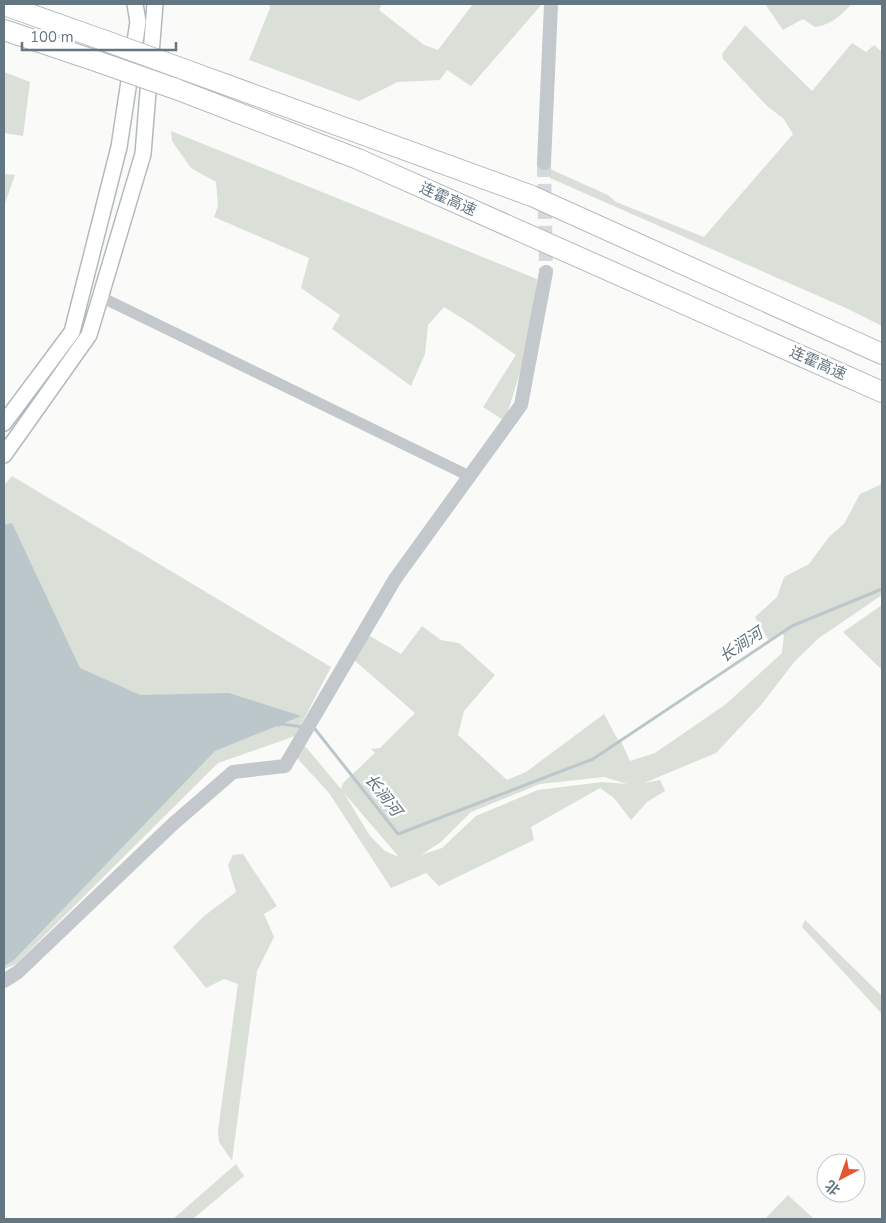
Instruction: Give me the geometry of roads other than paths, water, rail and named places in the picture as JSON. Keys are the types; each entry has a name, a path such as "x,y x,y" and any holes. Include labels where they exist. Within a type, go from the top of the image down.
{"highway":[{"name":"连霍高速","path":"4,6 103,40 532,196 882,354"},
{"name":"连霍高速","path":"4,30 176,89 358,159 882,392"}],"main road":[{"path":"4,423 72,332 120,147 138,22 135,4"},
{"path":"4,456 89,335 143,154 155,4"}],"street":[{"path":"544,163 551,4"},
{"path":"4,981 18,972 173,824 234,772 285,766 395,579 521,405 546,272"},
{"path":"101,296 469,476"}],"waterway":[{"name":"长涧河","path":"313,728 398,834 593,759 792,626 882,589"},
{"name":"长涧河","path":"278,725 304,727"}],"tunnel":[{"path":"544,163 546,272"}]}
